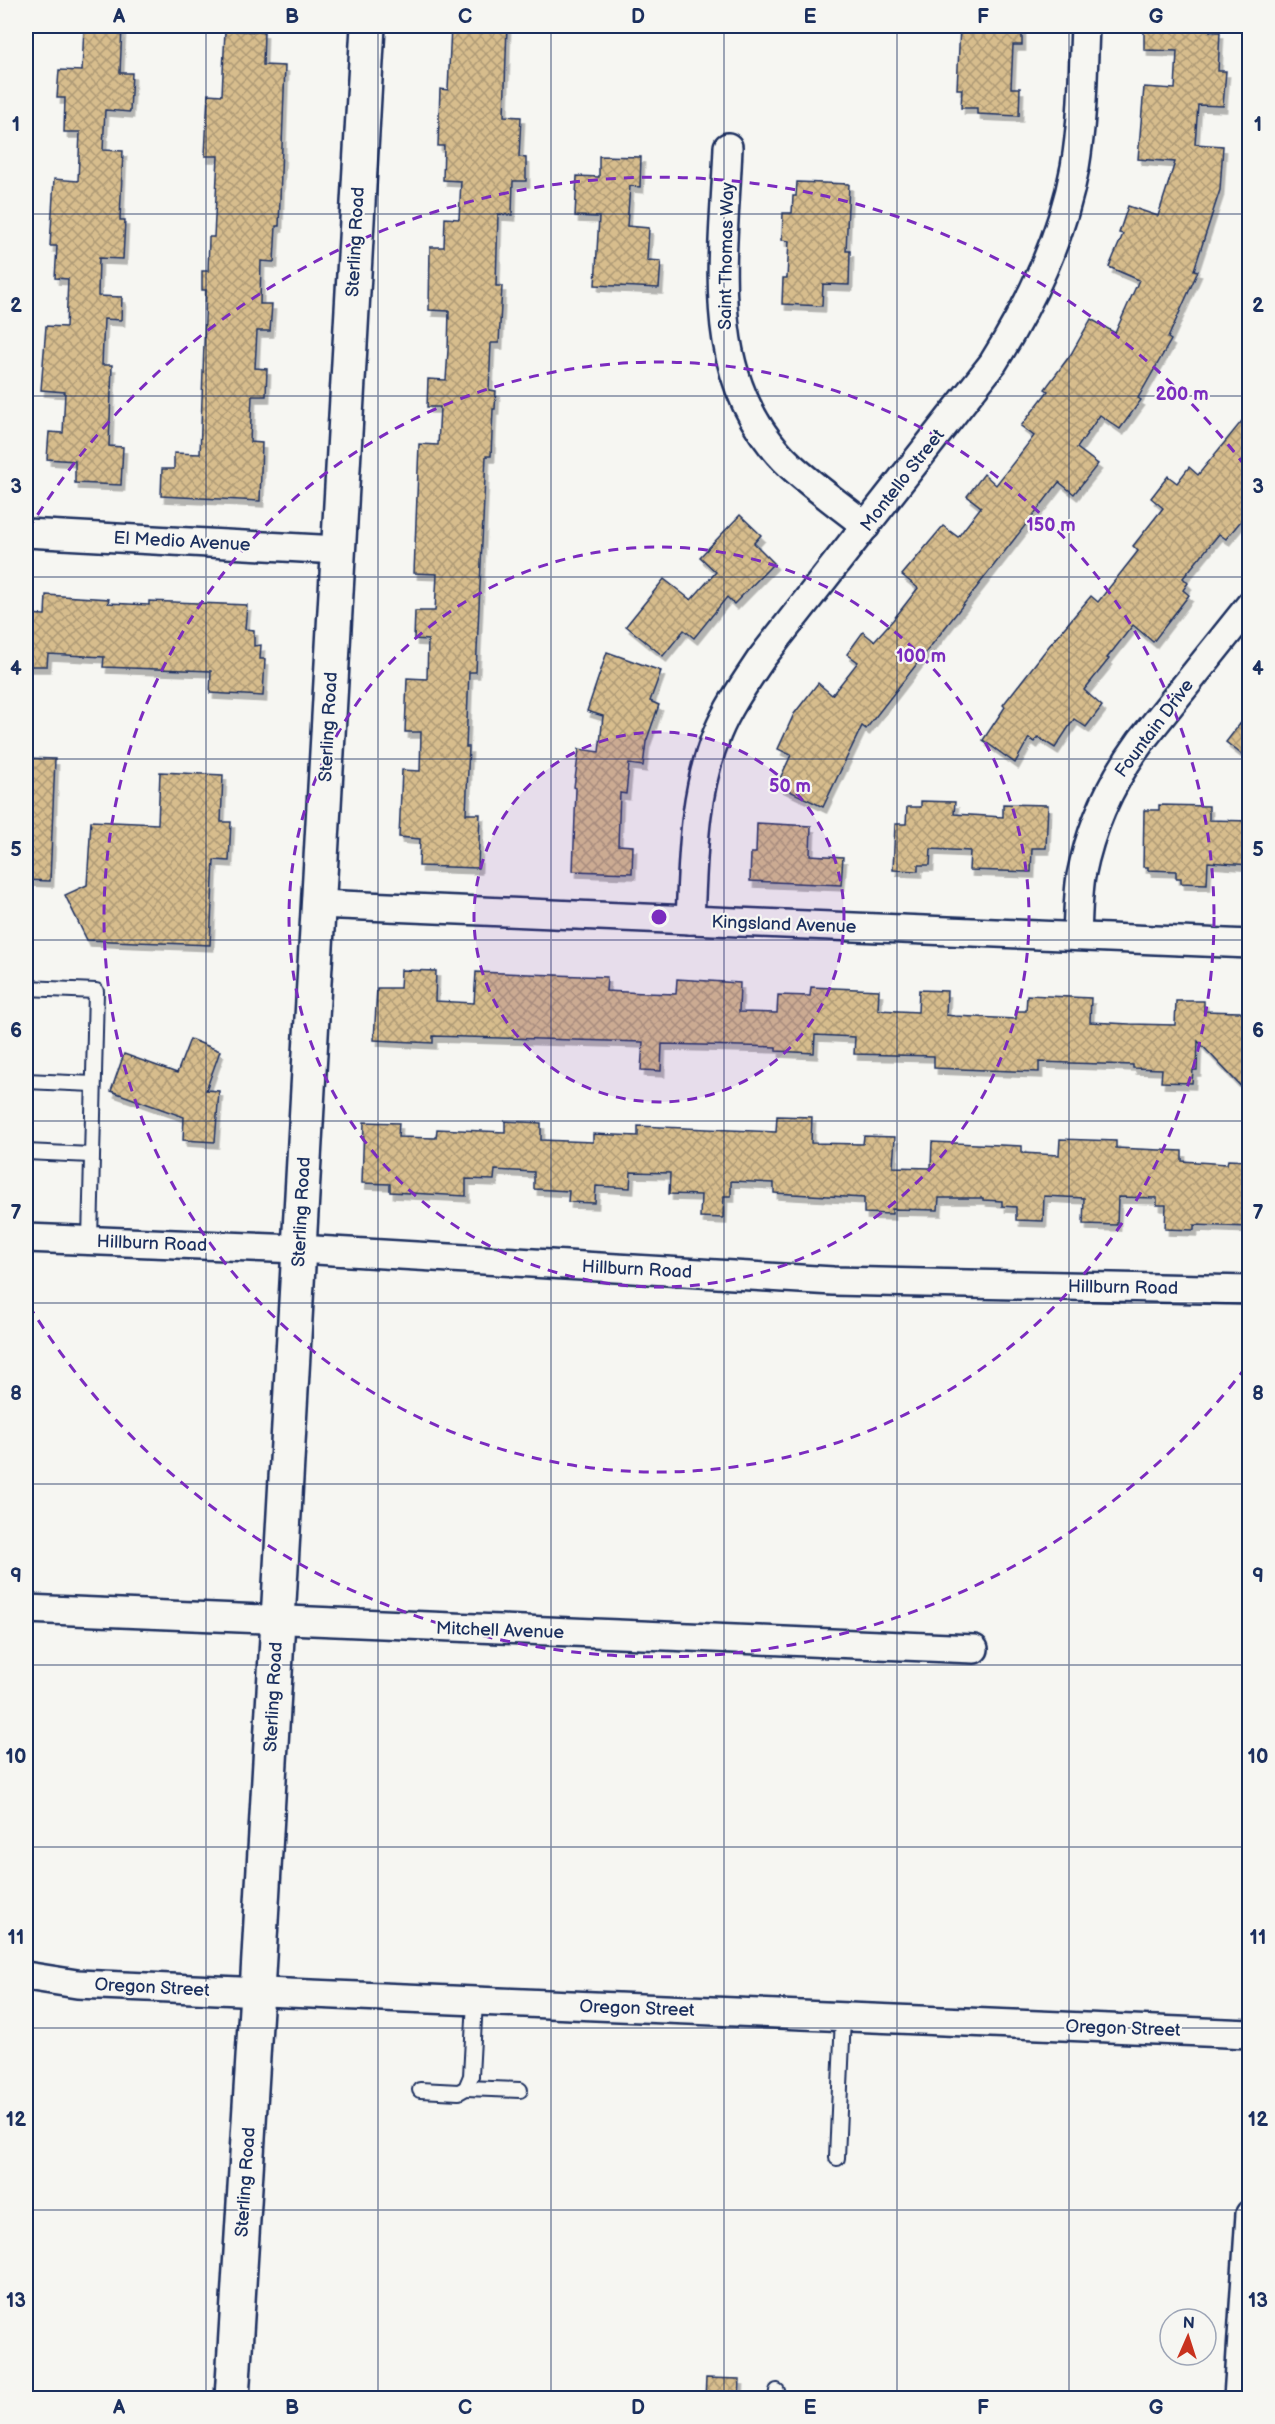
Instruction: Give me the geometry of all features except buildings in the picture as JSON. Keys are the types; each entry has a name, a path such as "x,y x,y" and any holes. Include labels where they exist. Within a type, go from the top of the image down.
{"street":[{"name":"Sterling Road","path":"232,2398 368,26"},
{"name":"Montello Street","path":"690,920 695,819 703,776 717,734 737,694 761,659 993,363 1020,320 1043,274 1060,225 1075,167 1082,116 1085,26"},
{"name":"Saint Thomas Way","path":"728,147 722,294 724,334 732,368 744,401 762,432 790,465 866,526"},
{"name":"El Medio Avenue","path":"26,532 338,550"},
{"name":"Fountain Drive","path":"1077,936 1081,878 1089,839 1103,802 1135,748 1250,605"},
{"name":"Kingsland Avenue","path":"318,904 1250,944"},
{"name":"Hillburn Road","path":"26,1238 299,1249 833,1281 1250,1290"},
{"name":"Mitchell Avenue","path":"26,1609 974,1650"},
{"name":"Oregon Street","path":"26,1976 77,1984 1250,2034"},
{"path":"1238,2398 1250,2214"}],"lane":[{"path":"26,988 96,991 90,1155 90,1240"},
{"path":"26,1081 93,1084"},
{"path":"26,1152 90,1155"},
{"path":"466,2088 471,2076 475,2001"},
{"path":"837,2158 843,2016"},
{"path":"420,2090 459,2092 466,2088 520,2090"}]}
